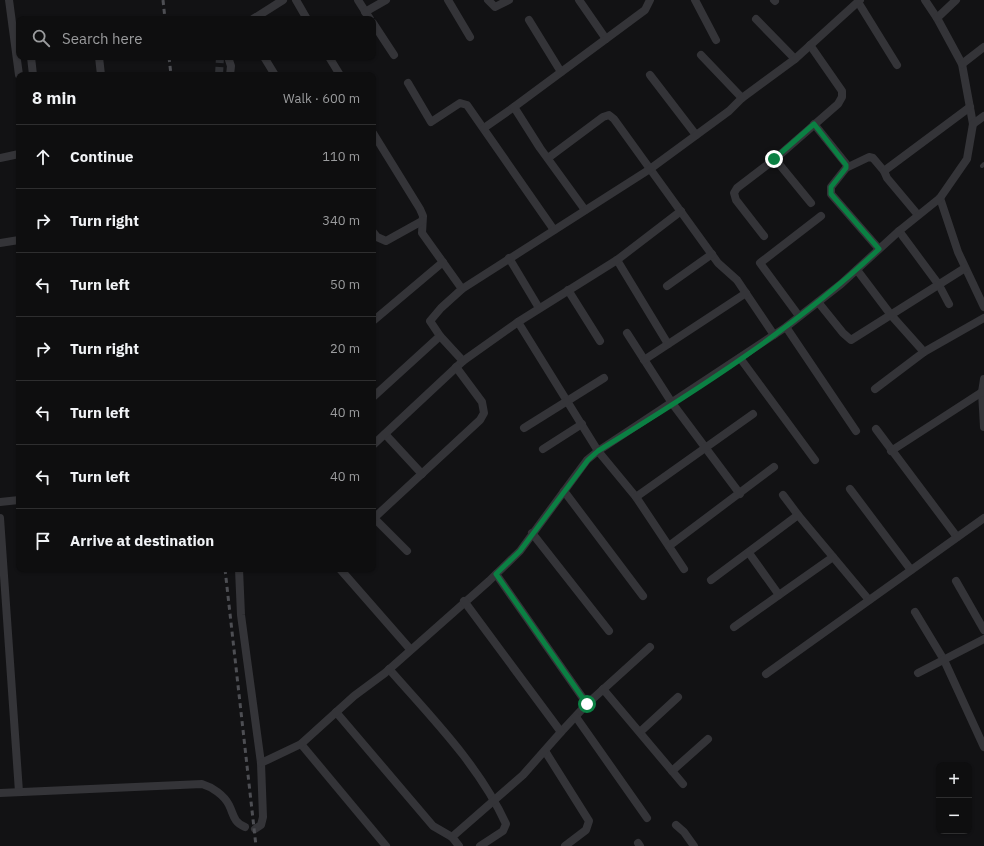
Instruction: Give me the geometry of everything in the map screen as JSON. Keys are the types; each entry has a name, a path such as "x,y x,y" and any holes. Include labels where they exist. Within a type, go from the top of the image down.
{"street":[{"path":"9,0 16,52"},
{"path":"258,16 283,0"},
{"path":"296,0 305,16"},
{"path":"358,0 368,16 386,0"},
{"path":"448,0 470,38"},
{"path":"488,0 495,7 509,0"},
{"path":"579,0 606,39"},
{"path":"484,128 514,108 645,10 650,0"},
{"path":"694,0 716,40"},
{"path":"261,763 301,744 336,712 389,669 496,574 520,551 588,460 598,451 672,404 786,327 857,270 899,231 940,198 967,158 972,124 962,64 937,18 924,0"},
{"path":"937,18 956,0"},
{"path":"462,361 440,336 430,321 440,308 462,289 650,169 729,111 742,98 795,59 859,1 897,65"},
{"path":"756,19 795,59"},
{"path":"529,20 561,72"},
{"path":"376,28 394,55"},
{"path":"764,236 736,200 734,193 737,188 774,159 838,104 842,97 842,91 810,45"},
{"path":"962,64 984,47"},
{"path":"702,55 742,98"},
{"path":"17,60 19,72"},
{"path":"31,60 33,72"},
{"path":"99,60 101,72"},
{"path":"229,60 231,66 230,72"},
{"path":"266,60 273,72"},
{"path":"331,60 338,72"},
{"path":"650,75 696,135"},
{"path":"408,83 431,122 460,103 468,105 554,230"},
{"path":"884,171 970,107"},
{"path":"514,108 585,210"},
{"path":"548,158 603,117 609,115 614,118 718,263 737,280 774,335"},
{"path":"972,124 984,116"},
{"path":"814,124 845,162 846,168"},
{"path":"376,138 420,209 423,216 422,232 462,289"},
{"path":"0,158 16,155"},
{"path":"879,249 831,194 831,187 846,168 869,157 872,158 918,215"},
{"path":"774,159 811,203"},
{"path":"940,198 958,252 965,268 982,294 984,307"},
{"path":"376,442 462,361 539,308 617,260 681,211"},
{"path":"799,316 760,263 822,216"},
{"path":"376,236 386,241 422,221"},
{"path":"899,231 939,285 949,304"},
{"path":"0,243 16,240"},
{"path":"667,286 712,254"},
{"path":"509,258 539,308"},
{"path":"617,260 668,344"},
{"path":"376,318 443,262"},
{"path":"818,302 843,333 851,340 965,268"},
{"path":"857,270 891,315 924,352"},
{"path":"568,290 600,341"},
{"path":"644,360 746,293"},
{"path":"875,389 924,352 984,318"},
{"path":"518,322 598,451 636,497 684,570"},
{"path":"786,327 856,431"},
{"path":"627,333 672,404 740,494"},
{"path":"376,393 440,336"},
{"path":"740,358 815,460"},
{"path":"376,516 480,420 484,413 482,402 456,367"},
{"path":"524,428 568,402 604,378"},
{"path":"984,379 982,392 984,427"},
{"path":"891,450 982,392"},
{"path":"636,497 753,414"},
{"path":"543,449 582,424"},
{"path":"876,429 957,537"},
{"path":"385,434 422,474"},
{"path":"669,546 774,467"},
{"path":"850,489 911,570"},
{"path":"564,491 643,596"},
{"path":"783,495 869,600"},
{"path":"0,502 16,500"},
{"path":"711,580 798,515"},
{"path":"0,518 3,599 19,792"},
{"path":"766,674 984,518"},
{"path":"376,520 407,551"},
{"path":"532,533 609,631"},
{"path":"749,553 779,595"},
{"path":"734,627 833,557"},
{"path":"239,572 242,615 261,763 263,817 261,825 255,829"},
{"path":"343,572 410,649"},
{"path":"496,574 587,704"},
{"path":"956,580 984,630"},
{"path":"464,601 561,732"},
{"path":"915,612 944,660 982,737 984,747"},
{"path":"918,673 984,639"},
{"path":"452,837 523,774 587,704 650,647"},
{"path":"389,669 468,761 495,799 506,824 503,830 480,846"},
{"path":"603,690 683,784"},
{"path":"640,732 678,697"},
{"path":"336,712 434,826 452,837 459,846"},
{"path":"576,717 647,818"},
{"path":"672,771 708,739"},
{"path":"301,744 386,846"},
{"path":"545,751 589,821 586,830 565,846"},
{"path":"0,793 202,784 214,789 226,801 235,821 244,827"},
{"path":"676,825 684,832 694,846"}],"tunnel":[{"path":"219,72 220,60"}],"railway":[{"path":"163,0 165,16"},
{"path":"169,60 171,72"},
{"path":"225,572 256,846"}],"route":[{"path":"587,704 496,574 520,551 588,460 598,451 631,431 768,340 841,284 879,249 831,194 831,187 846,168 846,165 814,124 774,159"}]}
